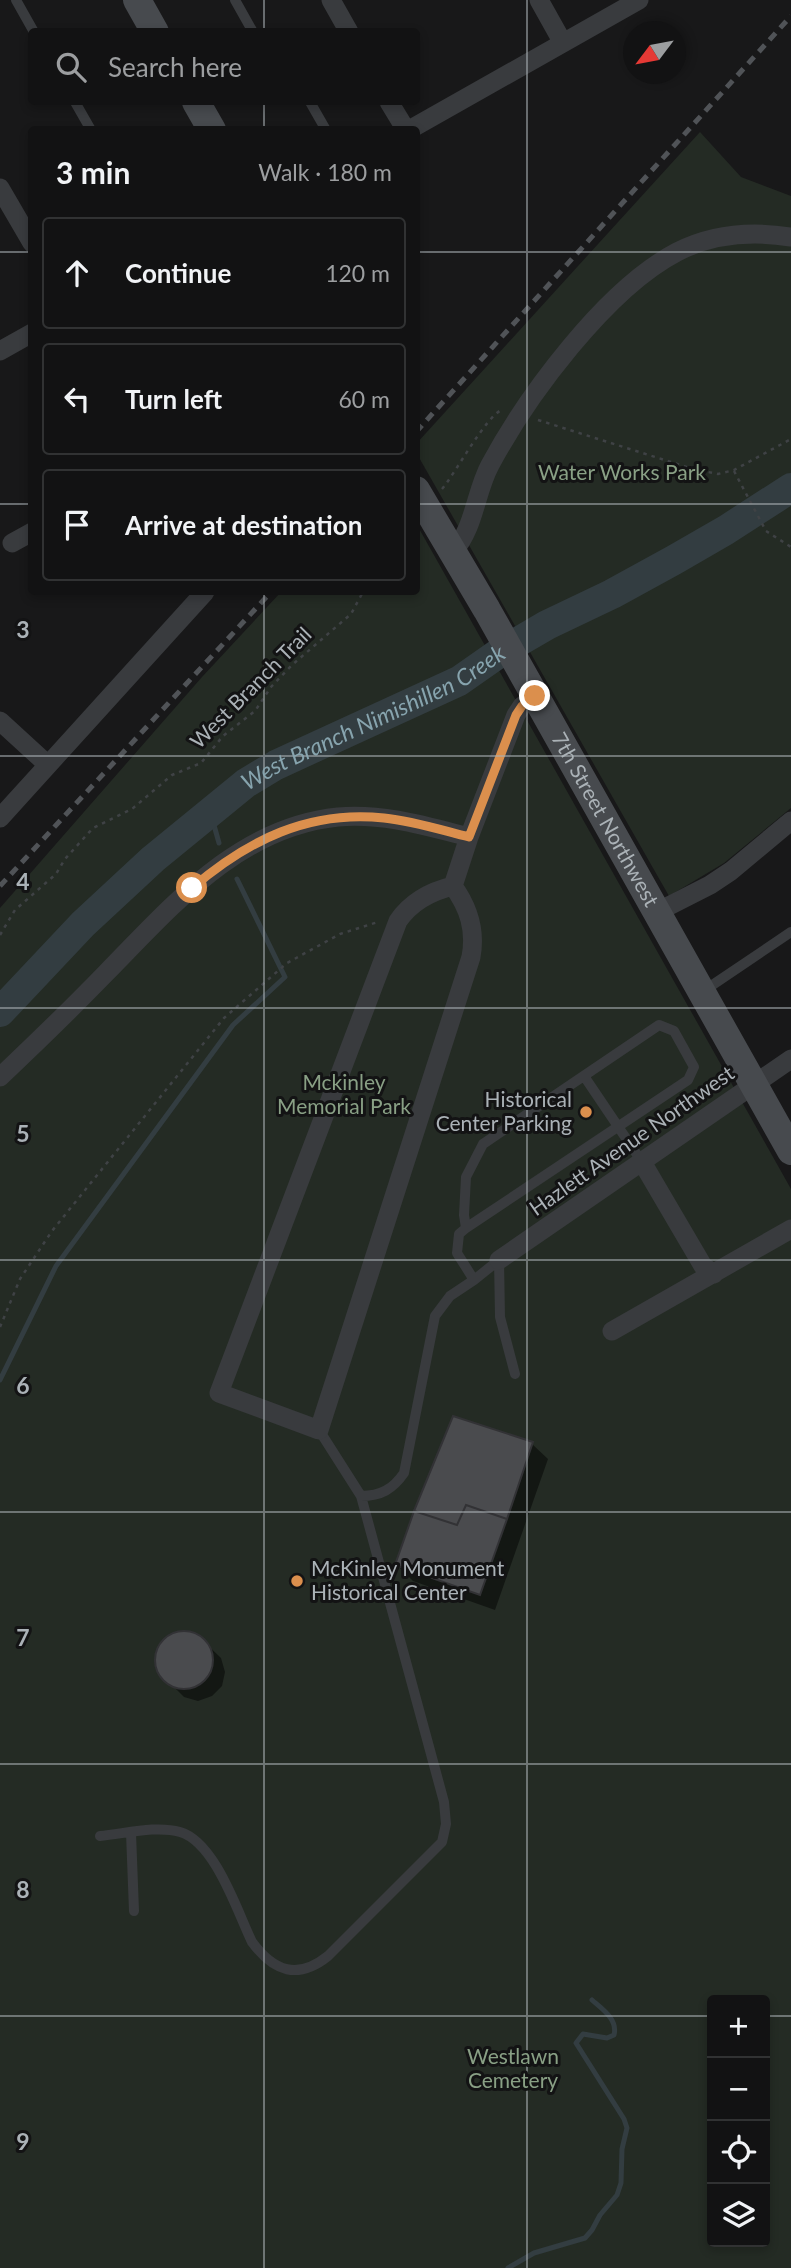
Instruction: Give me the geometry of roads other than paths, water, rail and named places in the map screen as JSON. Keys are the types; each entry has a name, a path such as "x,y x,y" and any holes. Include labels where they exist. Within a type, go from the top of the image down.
{"street":[{"path":"137,0 153,28"},
{"path":"331,0 347,28"},
{"path":"538,0 563,43"},
{"path":"414,126 639,0"},
{"path":"198,105 210,126"},
{"path":"391,105 404,126"},
{"path":"0,188 28,236"},
{"path":"453,552 463,541 486,472 520,413 560,360 614,301 659,264 694,245 724,237 751,234 791,237"},
{"path":"0,351 28,335"},
{"name":"7th Street Northwest","path":"420,496 487,610 791,1151"},
{"path":"12,543 28,534"},
{"path":"0,818 202,595"},
{"path":"453,886 418,901 409,907 398,921 219,1393 319,1430 471,957 474,930 453,886 516,715 532,690"},
{"path":"0,721 48,765"},
{"path":"0,1077 63,1018 175,903 210,873 257,841 318,821 358,817 415,823 469,837"},
{"path":"655,913 731,872 791,821"},
{"name":"Hazlett Avenue Northwest","path":"499,1260 791,1059"},
{"path":"642,1162 703,1266 714,1274"},
{"path":"612,1331 791,1228"}],"lane":[{"path":"16,0 32,28"},
{"path":"235,0 251,28"},
{"path":"77,105 89,126"},
{"path":"312,105 324,126"},
{"path":"701,993 791,932"},
{"path":"466,1228 466,1177 483,1144 659,1025 674,1031 694,1067 688,1080 459,1234 457,1253 474,1280"},
{"path":"584,1076 642,1162"},
{"path":"361,1496 385,1493 396,1485 404,1473 435,1316 450,1296 499,1260"},
{"path":"499,1260 500,1317 515,1374"},
{"path":"100,1836 164,1830 181,1832 195,1840 214,1861 252,1942 260,1952 278,1967 301,1970 328,1956 442,1842 446,1824 444,1802 361,1496 319,1430"},
{"path":"131,1833 134,1911"}],"waterway":[{"name":"West Branch Nimishillen Creek","path":"0,1012 83,924 153,859 246,783 276,765 459,681 499,653 547,625 674,560 791,488"},
{"path":"210,811 219,843"},
{"path":"0,1380 56,1266 233,1025 285,977 237,879"},
{"path":"508,2268 534,2253 585,2238 617,2195 621,2183 622,2149 627,2128 576,2043 583,2034 607,2038 614,2035 611,2019 592,2000"}],"railway":[{"path":"420,428 791,16"},
{"path":"0,886 268,595"}],"place":[{"name":"Historical Center Parking","path":"586,1112"},
{"name":"McKinley Monument Historical Center","path":"297,1581"}],"park label":[{"name":"Water Works Park","path":"622,473"},
{"name":"Mckinley Memorial Park","path":"344,1095"},
{"name":"Westlawn Cemetery","path":"513,2069"}]}
